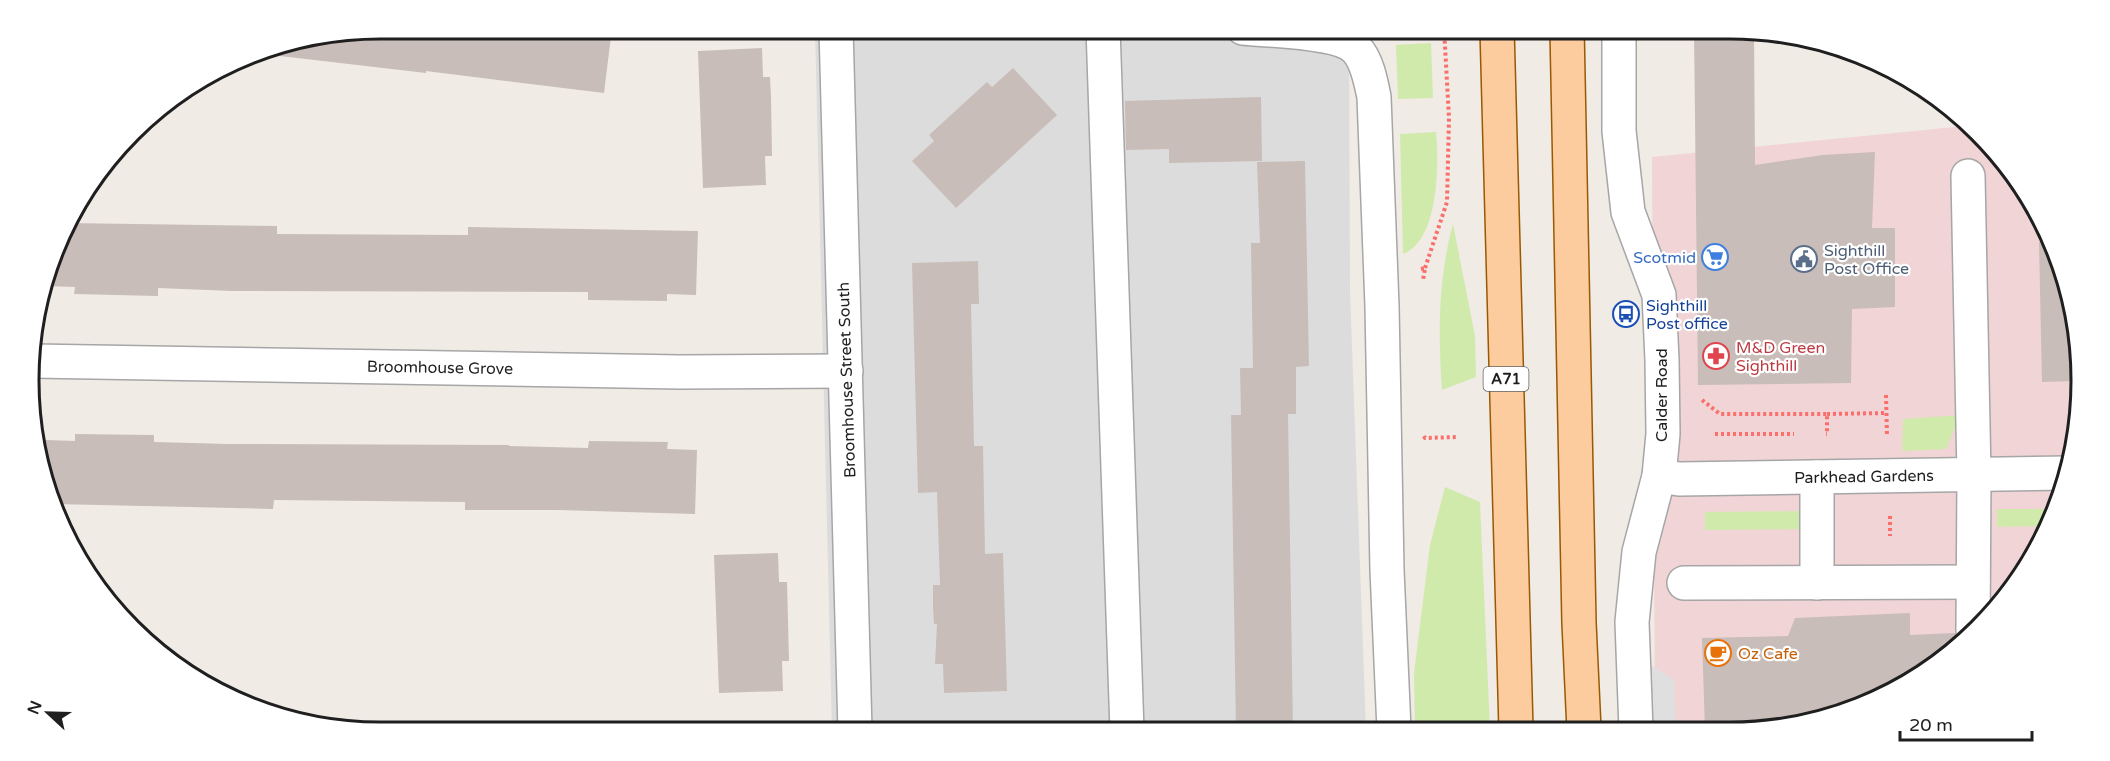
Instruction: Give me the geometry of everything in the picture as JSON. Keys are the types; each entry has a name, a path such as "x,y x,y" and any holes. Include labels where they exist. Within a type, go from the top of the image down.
{"main road":[{"name":"A71","path":"1497,39 1516,722"},
{"path":"1567,39 1579,623 1584,722"}],"street":[{"name":"Broomhouse Street South","path":"836,39 855,722"},
{"path":"1103,39 1126,722"},
{"path":"1338,39 1350,44 1362,39 1374,97 1382,306 1387,570 1394,722"},
{"name":"Calder Road","path":"1618,39 1619,131 1628,212 1659,295 1663,434 1659,476 1639,552 1632,622 1636,722"},
{"path":"1968,176 1974,475 1973,620"},
{"name":"Broomhouse Grove","path":"40,361 680,372 846,371"},
{"name":"Parkhead Gardens","path":"1659,476 1679,479 2058,473"},
{"path":"1817,477 1817,583"},
{"path":"1684,584 1973,582"}],"path":[{"path":"1425,268 1447,202 1449,118 1445,39"},
{"path":"1719,414 1886,413"},
{"path":"1816,434 1827,434 1827,414"},
{"path":"1715,434 1805,434"}],"shaded area":[{"path":"815,39 1349,39 1350,291 1366,722 832,722"},
{"path":"1958,127 1986,155 2013,191 2036,229 2053,271 2068,336 2070,403 2059,469 2036,532 2000,588 1986,606 1955,637 1919,664 1881,687 1839,704 1774,719 1730,722 1655,722 1652,157"},
{"path":"1648,663 1674,680 1675,722 1651,722"}],"green space":[{"path":"1431,43 1433,98 1398,99 1396,45"},
{"path":"1436,132 1436,181 1430,218 1424,234 1415,246 1403,254 1400,134"},
{"path":"1453,224 1475,336 1476,377 1442,390 1440,306 1444,265"},
{"path":"1960,415 1946,449 1902,451 1903,419"},
{"path":"1445,487 1480,502 1490,722 1415,722 1414,673 1430,545"},
{"path":"1997,509 2046,509 2038,526 1997,527"},
{"path":"1802,511 1803,529 1705,530 1705,512"}],"building":[{"path":"611,39 604,93 280,56 314,46 358,40"},
{"path":"1694,39 1754,40 1755,165 1823,155 1875,152 1872,228 1895,228 1895,307 1852,309 1851,383 1698,385"},
{"path":"762,48 763,77 770,77 771,97 772,156 765,156 766,185 703,188 698,51"},
{"path":"1013,68 1057,115 956,208 912,161 934,141 929,135 987,82 992,87"},
{"path":"1261,97 1262,161 1169,163 1169,149 1126,150 1125,101"},
{"path":"1305,161 1309,366 1296,367 1296,414 1288,414 1293,722 1236,722 1231,415 1241,415 1240,368 1253,368 1251,243 1260,243 1257,162"},
{"path":"77,223 277,226 277,234 468,235 468,227 698,231 696,295 667,294 667,301 588,300 588,292 232,291 158,288 158,296 74,294 75,287 53,286"},
{"path":"2041,241 2045,250 2059,292 2068,336 2071,381 2042,382 2039,242"},
{"path":"978,261 979,304 971,304 974,446 983,446 985,554 1003,553 1007,691 944,693 943,664 935,664 937,624 934,624 933,585 940,585 937,492 918,493 912,263"},
{"path":"75,434 154,435 154,442 229,444 509,445 588,448 589,441 668,442 667,449 697,450 695,514 465,510 465,502 274,500 273,509 62,504 51,469 46,440 75,441"},
{"path":"778,553 779,582 787,582 789,661 782,661 783,691 719,693 714,555"},
{"path":"1910,613 1910,635 1955,633 1956,637 1900,676 1881,687 1839,704 1774,719 1705,722 1702,638 1788,636 1795,618"}],"place":[{"name":"Scotmid","path":"1715,257"},
{"name":"Sighthill Post Office","path":"1804,259"},
{"name":"Sighthill Post office","path":"1626,314"},
{"name":"M&D Green Sighthill","path":"1716,356"},
{"name":"Oz Cafe","path":"1718,653"}]}
